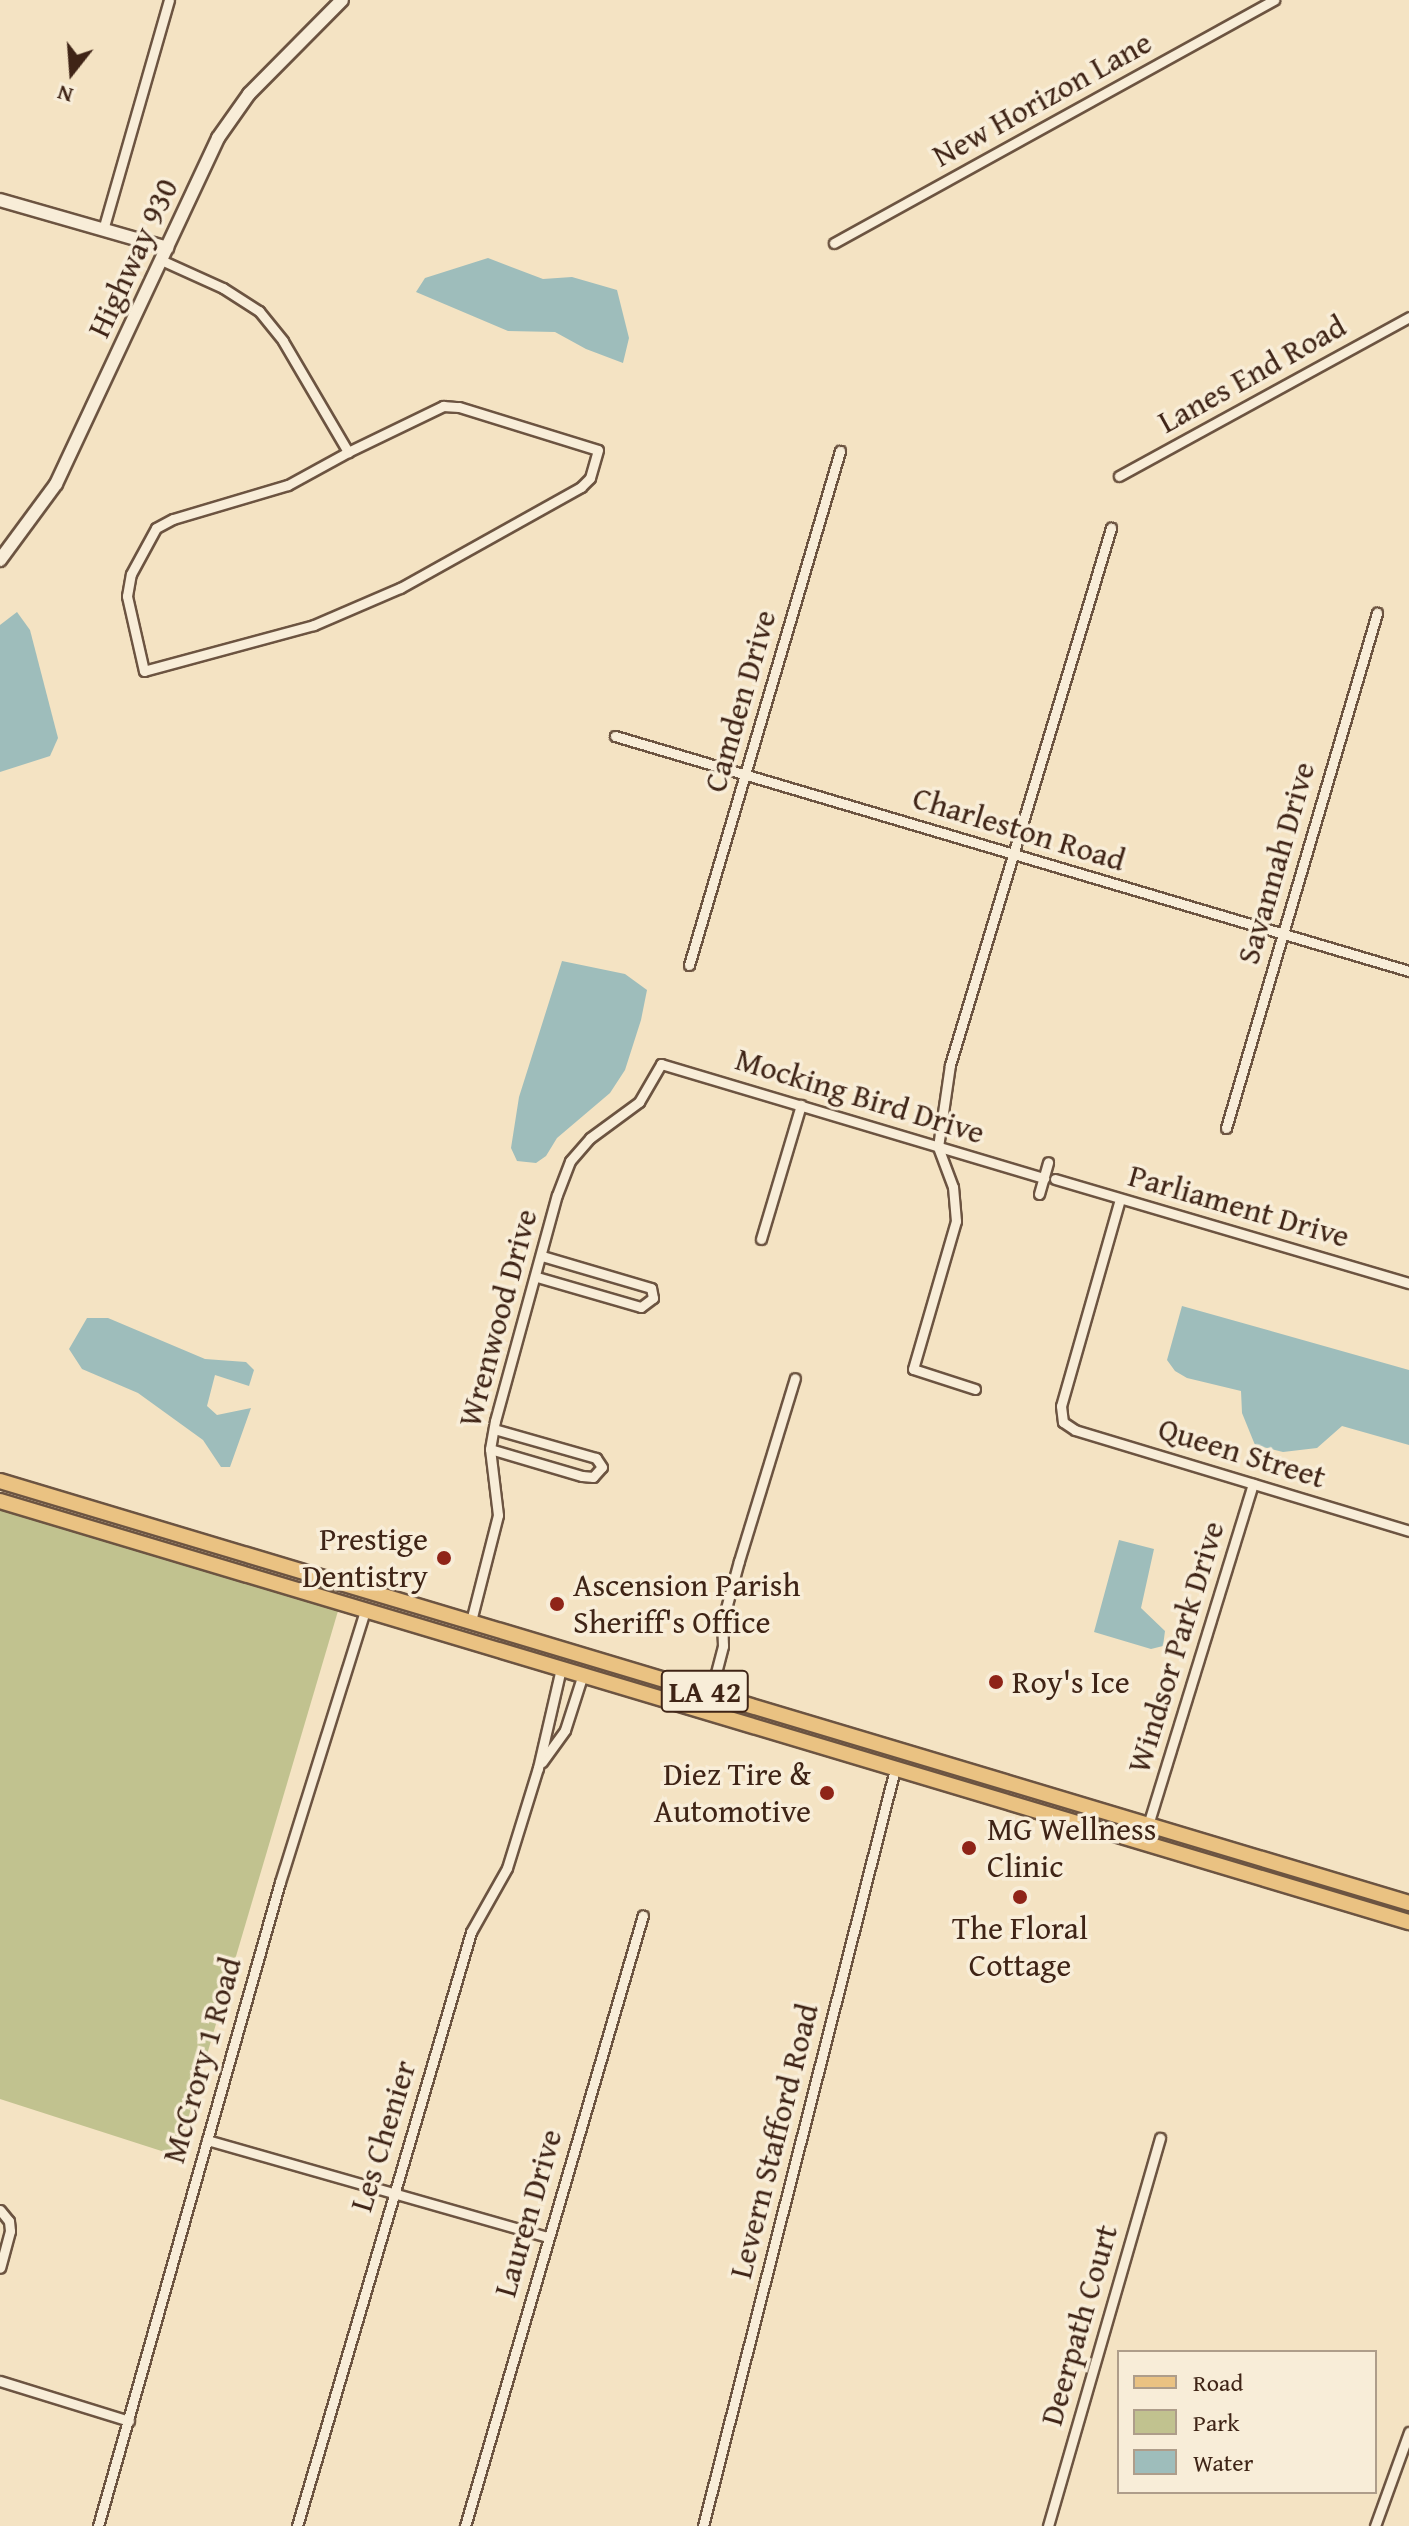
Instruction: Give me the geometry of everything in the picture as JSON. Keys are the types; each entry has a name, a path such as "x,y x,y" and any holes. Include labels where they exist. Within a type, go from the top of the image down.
{"main road":[{"name":"LA 42","path":"0,1481 1409,1903"},
{"name":"LA 42","path":"0,1501 561,1668 635,1684 895,1769 1409,1922"},
{"path":"213,1565 247,1567 289,1580 307,1573"},
{"path":"365,1610 377,1602 442,1621 471,1621"},
{"path":"561,1668 581,1664 635,1684 717,1704 749,1704"},
{"path":"895,1769 903,1763 943,1773 962,1770"},
{"path":"1043,1812 1067,1812 1093,1820 1115,1815"}],"street":[{"path":"103,230 169,0"},
{"name":"Highway 930","path":"0,560 56,484 218,138 242,102 342,0"},
{"name":"New Horizon Lane","path":"834,243 1274,0"},
{"path":"0,200 103,230 164,254 259,311 290,351 348,452"},
{"name":"Lanes End Road","path":"1119,476 1409,317"},
{"path":"443,406 459,407 598,450 590,478 581,487 400,588 314,625 144,671 127,596 131,574 156,528 173,519 288,485 348,452 443,406"},
{"name":"Camden Drive","path":"689,965 840,451"},
{"path":"975,1389 913,1369 956,1221 953,1187 938,1147 950,1065 1111,528"},
{"name":"Savannah Drive","path":"1226,1128 1377,613"},
{"name":"Charleston Road","path":"615,736 1409,971"},
{"name":"Mocking Bird Drive","path":"661,1064 1044,1178"},
{"name":"Wrenwood Drive","path":"471,1621 498,1515 490,1449 494,1429 570,1161 590,1138 639,1102 661,1064"},
{"path":"761,1239 801,1105"},
{"path":"1039,1194 1048,1162"},
{"name":"Parliament Drive","path":"1055,1179 1409,1283"},
{"name":"Queen Street","path":"1120,1199 1061,1406 1063,1422 1075,1430 1409,1531"},
{"path":"537,1277 641,1307 653,1298 651,1288 542,1256"},
{"path":"711,1692 734,1577 795,1378"},
{"path":"490,1449 582,1476 593,1477 602,1467 596,1458 494,1429"},
{"name":"Windsor Park Drive","path":"1148,1825 1253,1484"},
{"name":"McCrory 1 Road","path":"98,2526 280,1882 365,1610"},
{"name":"Les Chenier","path":"297,2526 471,1932 507,1868 538,1768 561,1668"},
{"name":"Les Chenier","path":"538,1768 565,1730 583,1674"},
{"name":"Levern Stafford Road","path":"703,2526 895,1769"},
{"name":"Lauren Drive","path":"465,2526 643,1915"},
{"name":"Deerpath Court","path":"1048,2526 1160,2138"},
{"path":"207,2140 547,2237"},
{"path":"0,2210 9,2221 10,2231 0,2268"},
{"path":"0,2381 129,2421"},
{"path":"1375,2526 1409,2432"}],"green space":[{"path":"0,1510 338,1611 177,2156 0,2099"}],"water":[{"path":"488,258 543,279 572,277 617,290 629,338 623,363 586,349 555,332 508,331 416,292 425,278"},
{"path":"17,612 30,630 58,738 50,756 0,772 0,625"},
{"path":"562,961 625,974 647,990 641,1020 625,1070 610,1093 557,1138 546,1156 536,1163 517,1161 511,1148 519,1097"},
{"path":"1182,1306 1409,1370 1409,1445 1342,1426 1317,1448 1283,1452 1255,1445 1242,1413 1241,1391 1187,1378 1175,1371 1167,1360"},
{"path":"87,1318 108,1318 205,1359 246,1362 254,1370 249,1386 215,1375 207,1406 217,1415 251,1408 230,1467 221,1467 203,1440 138,1393 82,1369 69,1349"},
{"path":"1119,1540 1154,1549 1141,1608 1165,1631 1163,1646 1151,1649 1094,1632"}],"place":[{"name":"Prestige Dentistry","path":"444,1558"},
{"name":"Ascension Parish Sheriff's Office","path":"557,1604"},
{"name":"Roy's Ice","path":"996,1682"},
{"name":"Diez Tire & Automotive","path":"827,1793"},
{"name":"MG Wellness Clinic","path":"969,1848"},
{"name":"The Floral Cottage","path":"1020,1897"}]}
